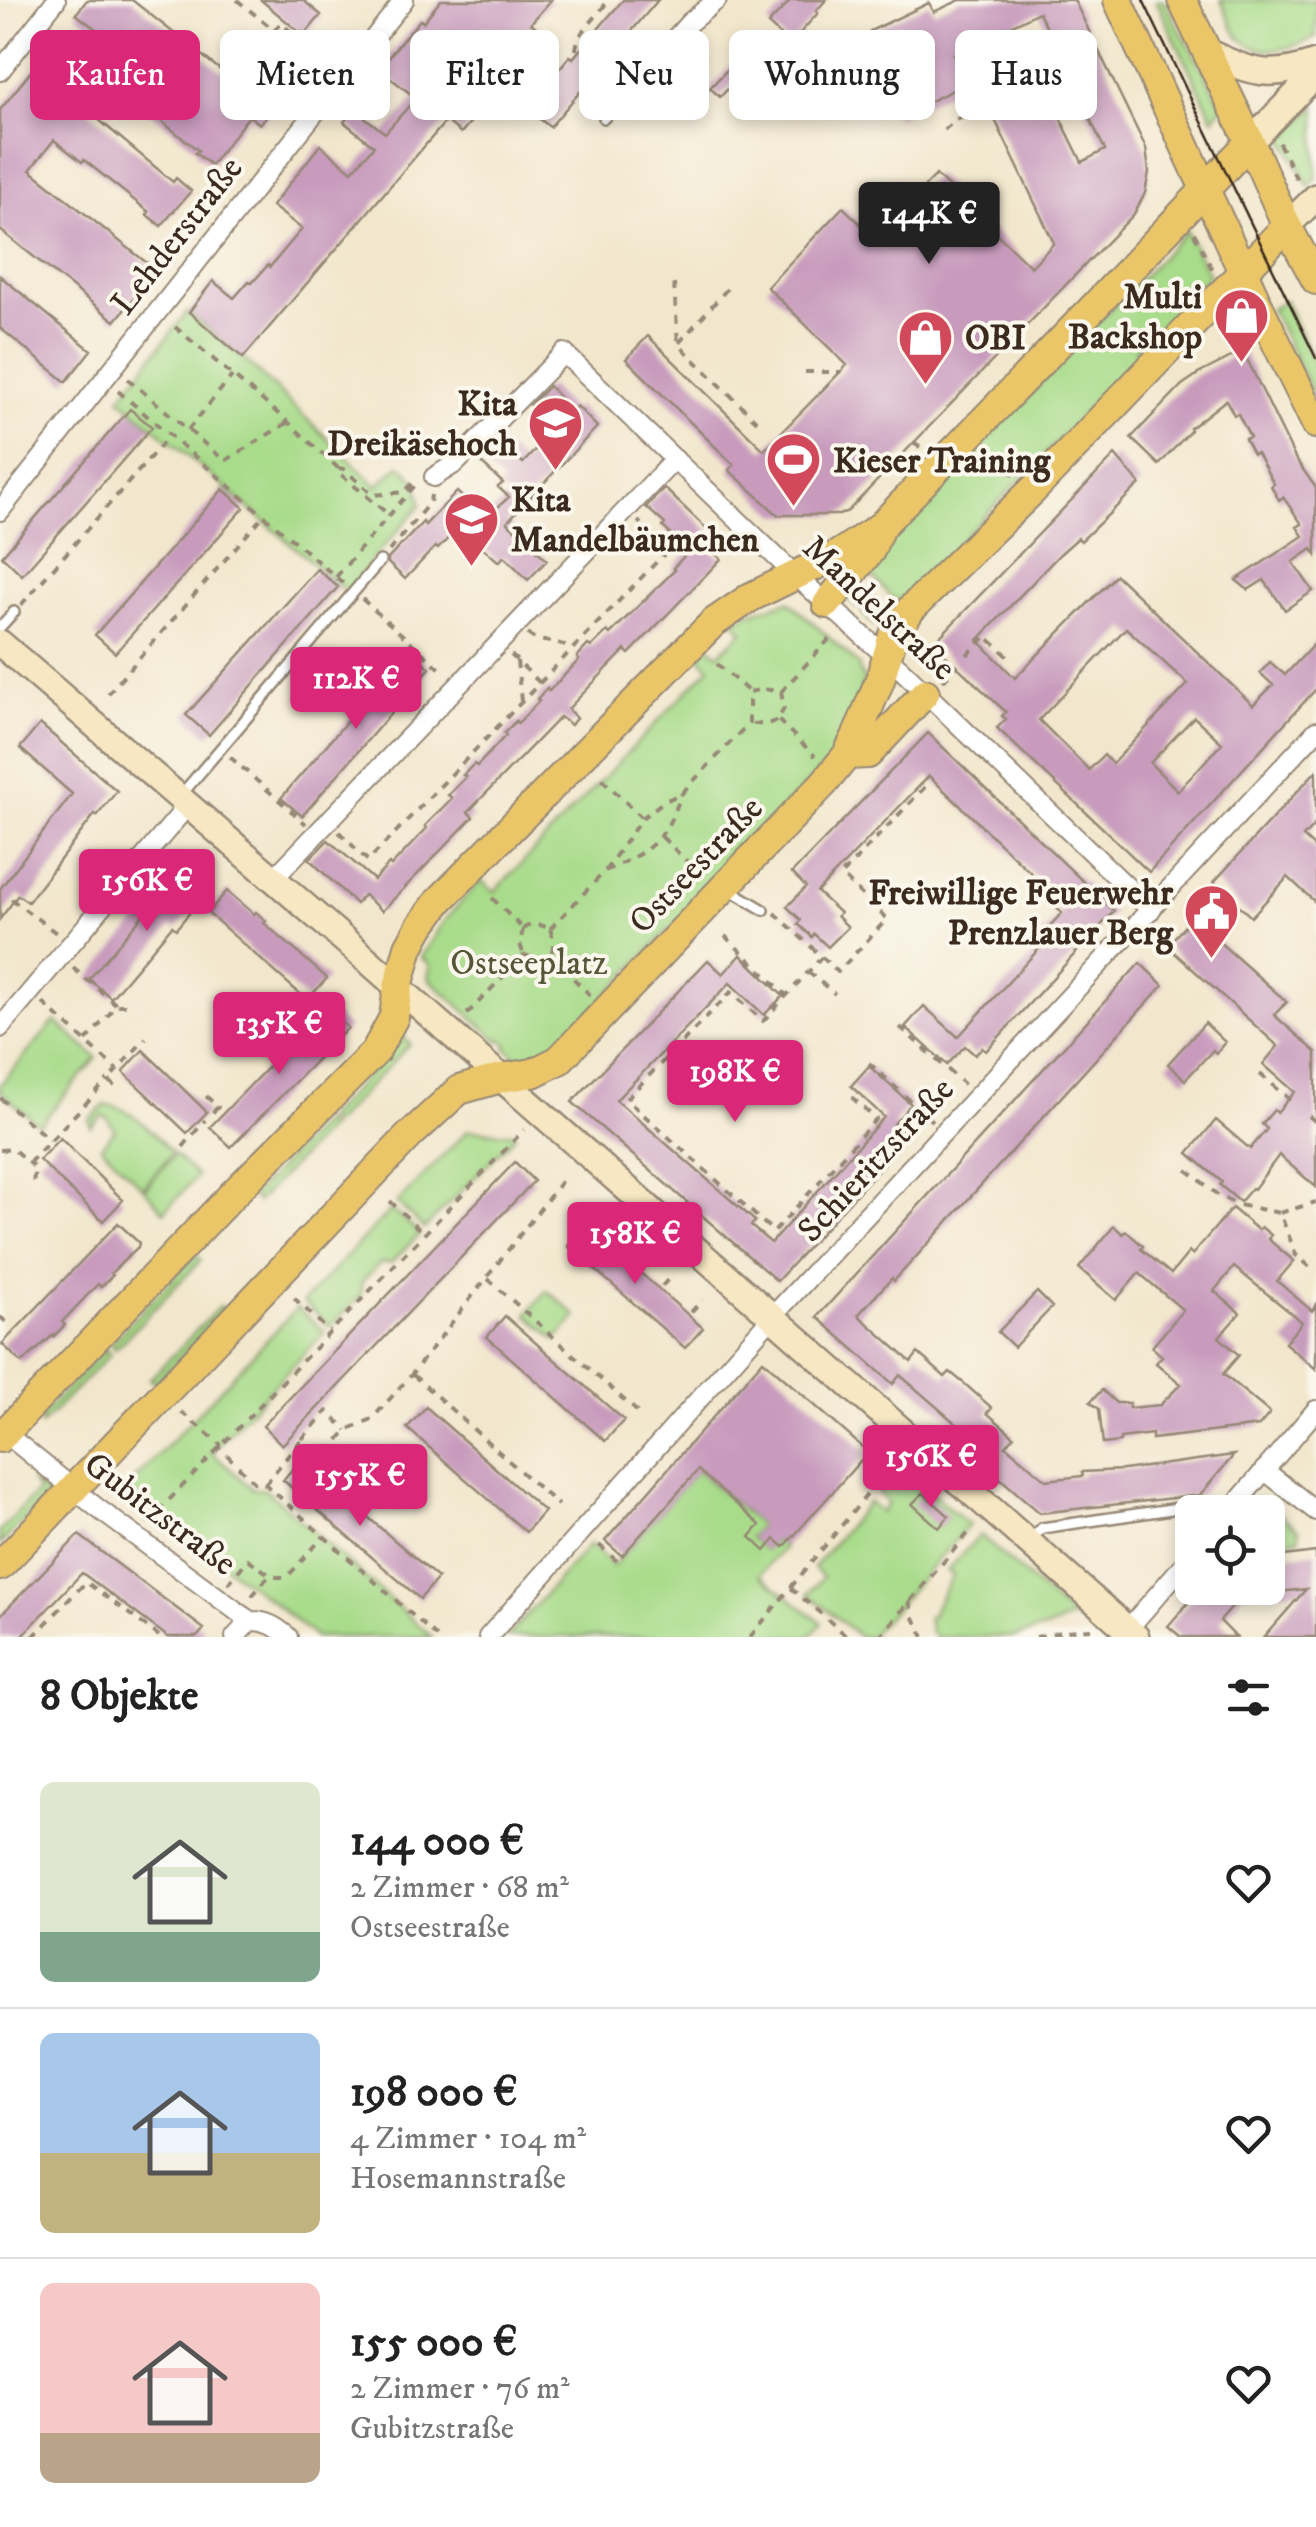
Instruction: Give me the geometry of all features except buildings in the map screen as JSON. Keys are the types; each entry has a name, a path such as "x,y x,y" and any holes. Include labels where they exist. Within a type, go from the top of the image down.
{"main road":[{"path":"1118,0 1316,424"},
{"path":"1182,0 1316,280"},
{"path":"2,1434 375,1052 394,1017 409,946 450,890 713,623 752,597 839,554 881,526 1250,142"},
{"name":"Ostseestraße","path":"0,1566 410,1135 460,1090 532,1073 560,1060 715,882 825,782 847,755 880,680 892,639 911,609 1034,489 1287,226"},
{"path":"827,604 870,551 881,526"},
{"path":"847,755 868,754 934,687"}],"street":[{"path":"0,71 56,0"},
{"path":"683,30 717,0"},
{"name":"Lehderstraße","path":"379,30 402,1"},
{"path":"1207,52 1245,70 1274,74 1316,63"},
{"path":"1250,142 1316,74"},
{"name":"Lehderstraße","path":"0,511 309,120"},
{"path":"1287,226 1309,194"},
{"name":"Mandelstraße","path":"434,477 456,463 564,353 827,604 886,656 934,687 1150,910"},
{"path":"273,879 674,459"},
{"path":"0,643 398,987 1128,1634 1175,1576"},
{"name":"Schieritzstraße","path":"488,1637 771,1318 1316,732"},
{"path":"0,1028 183,801"},
{"path":"1243,1495 1316,1410"},
{"name":"Gubitzstraße","path":"2,1434 250,1620 277,1627 288,1637"},
{"path":"1264,1470 1316,1512"},
{"path":"235,1637 250,1620"}],"lane":[{"path":"183,801 220,749 380,561"},
{"path":"0,627 14,612"},
{"path":"715,882 768,910"},
{"path":"1028,1542 1042,1528 1175,1508"}],"path":[{"path":"237,0 274,30"},
{"path":"576,50 578,38 610,0"},
{"path":"944,130 955,119"},
{"path":"1279,144 1309,194"},
{"path":"1192,227 1212,269"},
{"path":"674,284 678,344 759,422"},
{"path":"678,344 727,289"},
{"path":"175,327 288,422 389,515"},
{"path":"700,377 705,370"},
{"path":"805,372 841,372"},
{"path":"188,430 232,376"},
{"path":"128,379 225,462 288,422"},
{"path":"118,391 459,685"},
{"path":"14,612 170,436"},
{"path":"914,442 922,450"},
{"path":"972,460 983,460 1021,478"},
{"path":"336,577 415,483 404,492 373,494 338,468"},
{"path":"380,561 430,502"},
{"path":"108,694 264,515"},
{"path":"339,832 368,860 521,702 668,549 638,521"},
{"path":"518,624 534,640 560,642 570,651"},
{"path":"781,692 834,634"},
{"path":"967,655 986,636 1011,659"},
{"path":"499,644 540,682"},
{"path":"517,661 521,702"},
{"path":"717,664 750,692"},
{"path":"934,687 958,664"},
{"path":"750,692 781,692"},
{"path":"550,929 605,871 642,818 682,793 749,723 750,692"},
{"path":"749,723 764,725 778,720 784,708 781,692"},
{"path":"778,720 815,756"},
{"path":"220,749 317,833"},
{"path":"602,778 642,818"},
{"path":"768,910 838,972 887,919 841,875 926,786"},
{"path":"605,871 634,858 662,837 682,793"},
{"path":"662,837 715,882"},
{"path":"492,898 523,929"},
{"path":"10,899 60,936"},
{"path":"524,955 520,944 523,929 532,924 550,929 554,941 551,956"},
{"path":"725,936 787,996"},
{"path":"524,955 537,959 551,956"},
{"path":"468,1014 524,955"},
{"path":"551,956 592,997"},
{"path":"822,957 763,1021 731,992 626,1100 774,1232 876,1118 848,1094"},
{"path":"69,965 117,1005 127,1005"},
{"path":"808,972 835,994"},
{"path":"40,1000 117,1070"},
{"path":"86,1042 117,1005"},
{"path":"900,1027 964,1085"},
{"path":"29,1163 146,1038"},
{"path":"868,1063 932,1121"},
{"path":"1260,1074 1295,1104"},
{"path":"108,1080 115,1086"},
{"path":"206,1096 218,1107 210,1115"},
{"path":"0,1098 50,1140"},
{"path":"1309,1116 1316,1122"},
{"path":"183,1147 205,1120"},
{"path":"147,1523 524,1130"},
{"path":"0,1150 13,1149 29,1163 34,1168 34,1184"},
{"path":"1187,1170 1219,1196 1239,1204 1280,1213 1316,1202"},
{"path":"301,1440 322,1460 346,1430 372,1419 412,1374 564,1178"},
{"path":"390,1201 424,1234"},
{"path":"1280,1213 1296,1255 1316,1272"},
{"path":"604,1236 614,1222"},
{"path":"634,1261 644,1248"},
{"path":"662,1286 673,1274"},
{"path":"486,1278 641,1415"},
{"path":"294,1298 330,1332"},
{"path":"691,1312 702,1300"},
{"path":"0,1317 8,1323"},
{"path":"412,1374 558,1505"},
{"path":"265,1484 327,1411 346,1430"},
{"path":"182,1412 220,1444 254,1482 265,1484 436,1637"},
{"path":"750,1637 898,1457"},
{"path":"879,1637 971,1530"},
{"path":"268,1577 287,1577 324,1536"},
{"path":"599,1544 617,1561"},
{"path":"228,1584 248,1559 268,1572 252,1596"},
{"path":"33,1637 86,1582 159,1636"},
{"path":"791,1588 848,1637"},
{"path":"908,1601 924,1637"},
{"path":"1036,1637 1090,1629"}],"green space":[{"path":"1156,0 1164,0 1223,107 1213,118"},
{"path":"1221,0 1316,0 1316,37 1287,48 1256,48 1236,33"},
{"path":"1316,105 1316,179 1309,187 1284,139"},
{"path":"1186,231 1209,275 1157,337 1152,333 1135,351 1139,356 904,600 893,599 870,574 869,561"},
{"path":"1285,301 1316,366 1316,401 1271,309"},
{"path":"187,312 243,358 377,486 400,465 417,481 421,505 348,593 120,398"},
{"path":"853,579 889,615 880,625 873,624 862,613 864,604 857,607 843,594"},
{"name":"Ostseeplatz","path":"789,601 858,664 865,678 835,755 565,1039 532,1062 518,1058 506,1048 508,1045 428,978 430,965 421,957 443,922 481,880 494,892 710,667 697,655 707,645 719,654 743,631 734,621"},
{"path":"55,1021 97,1058 39,1125 0,1091 0,1085"},
{"path":"404,1037 410,1044 332,1125 326,1119"},
{"path":"105,1105 125,1110 172,1153 143,1188 101,1146 115,1130 107,1118 102,1115 91,1127 89,1120"},
{"path":"323,1122 329,1128 257,1202 252,1196"},
{"path":"468,1130 515,1136 424,1229 397,1203"},
{"path":"175,1155 197,1176 164,1212 145,1190"},
{"path":"391,1210 420,1234 391,1263 380,1263 361,1283 362,1295 330,1327 303,1302"},
{"path":"196,1255 201,1260 115,1349 110,1344"},
{"path":"547,1290 577,1316 556,1340 527,1314"},
{"path":"220,1306 226,1310 155,1383 150,1379"},
{"path":"297,1308 325,1332 211,1452 253,1489 265,1489 432,1637 315,1637 127,1488"},
{"path":"105,1349 110,1354 41,1425 42,1415"},
{"path":"900,1466 969,1525 869,1637 860,1637 808,1594 823,1577 813,1568 868,1502 881,1513 888,1503 878,1493"},
{"path":"697,1470 760,1525 750,1537 765,1550 775,1539 784,1547 760,1575 822,1623 810,1637 507,1637 590,1544 613,1566"},
{"path":"31,1481 48,1494 0,1545 0,1531 38,1491"},
{"path":"1285,1518 1299,1530 1299,1539 1285,1540"},
{"path":"980,1535 1073,1618 1013,1637 935,1637 930,1632 928,1616 933,1615 953,1575 947,1571"}],"tram line":[{"path":"1143,0 1316,358"}],"place":[{"name":"Multi Backshop","path":"1241,365"},
{"name":"OBI","path":"926,386"},
{"name":"Kita Dreikäsehoch","path":"556,472"},
{"name":"Kieser Training","path":"794,509"},
{"name":"Kita Mandelbäumchen","path":"472,568"},
{"name":"Freiwillige Feuerwehr Prenzlauer Berg","path":"1212,961"}]}
